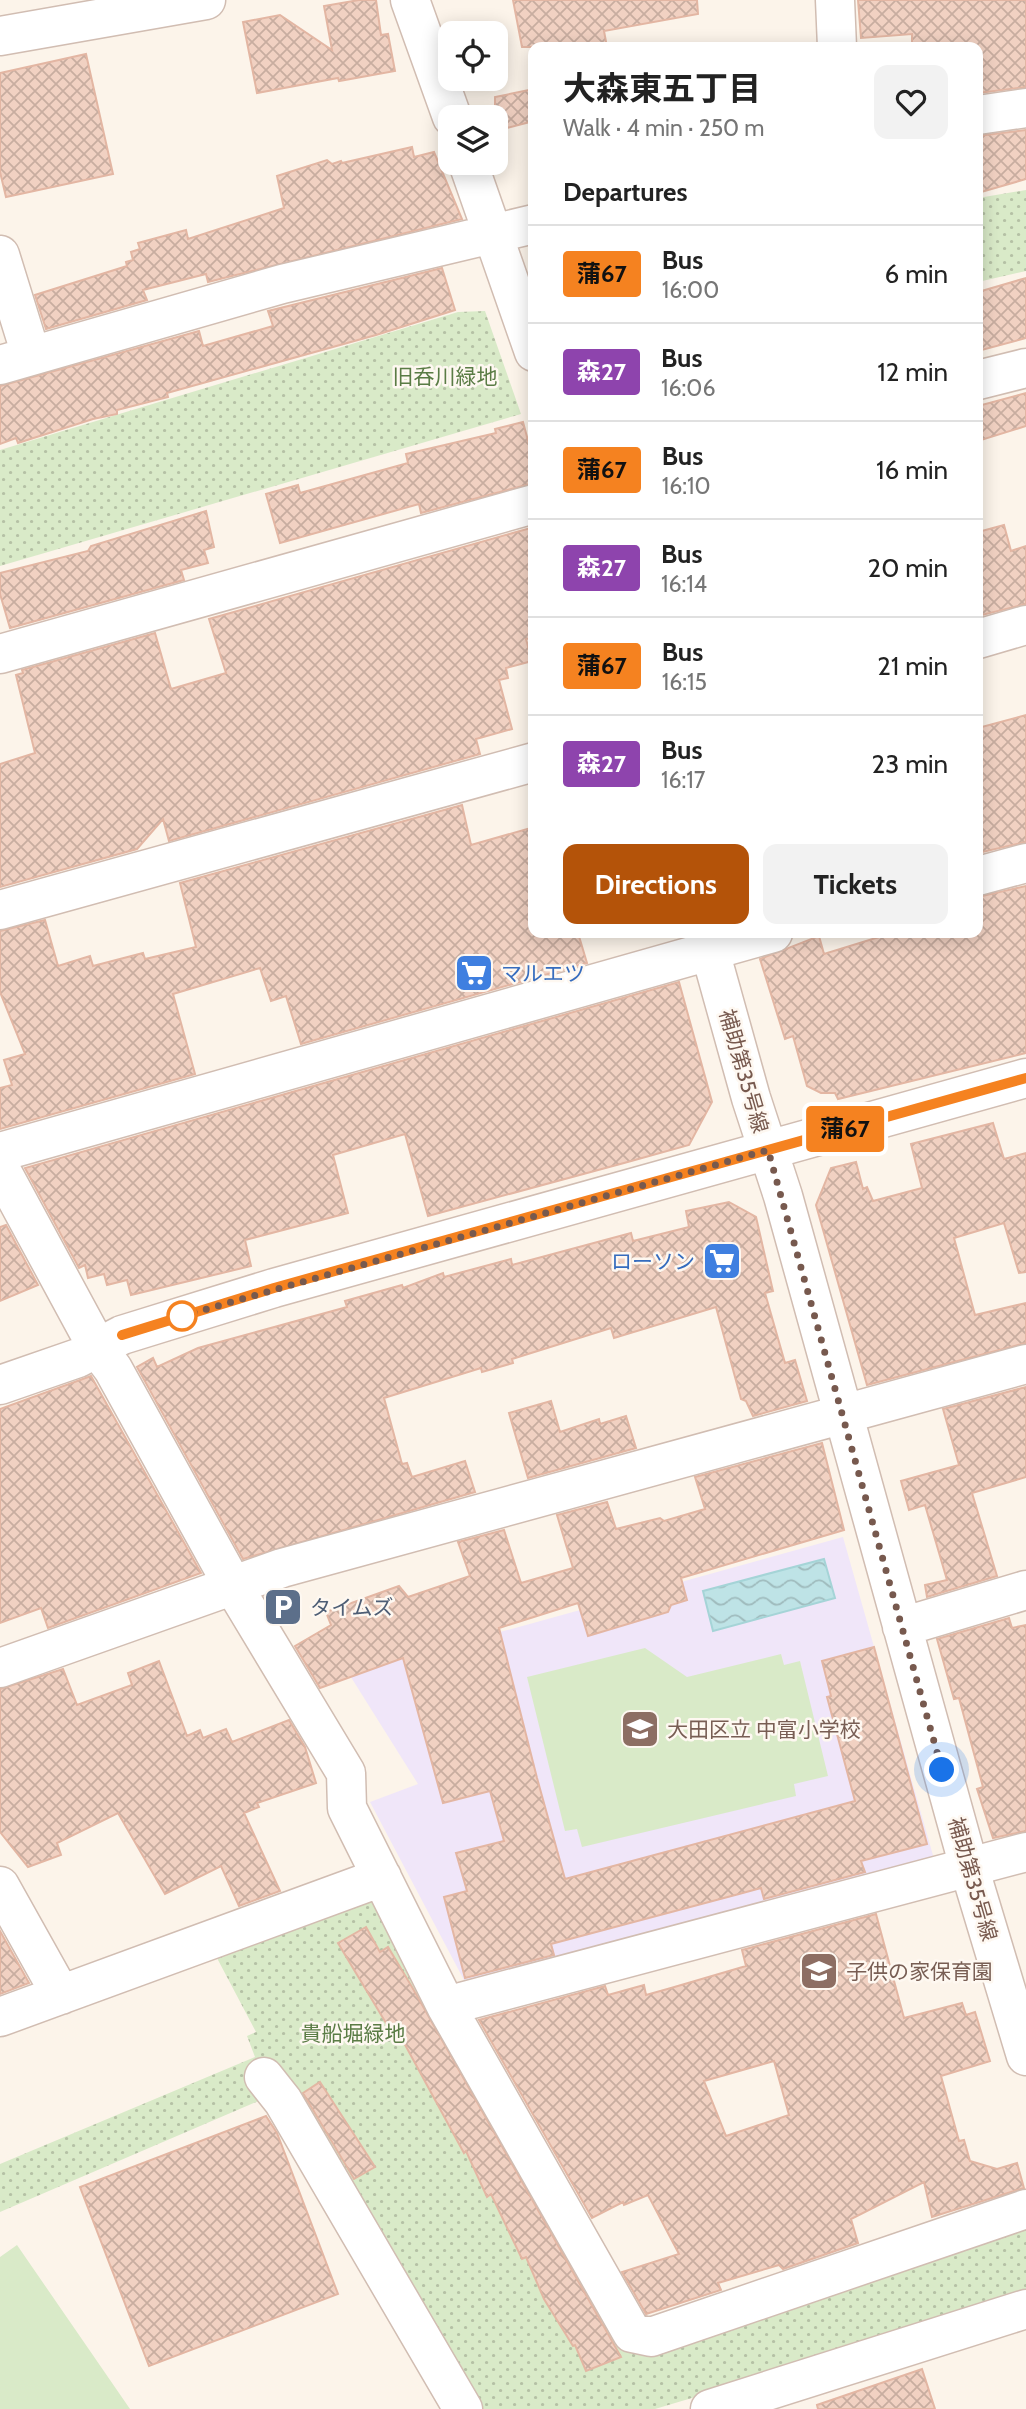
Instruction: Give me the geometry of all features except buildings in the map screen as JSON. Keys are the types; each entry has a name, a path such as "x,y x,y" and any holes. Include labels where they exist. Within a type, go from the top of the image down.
{"street":[{"path":"0,36 206,0"},
{"path":"410,0 448,105"},
{"path":"835,0 837,42"},
{"path":"983,114 1026,108"},
{"path":"472,175 528,335"},
{"path":"0,255 15,360 282,284 528,225"},
{"path":"983,379 1026,368"},
{"path":"0,654 528,506"},
{"path":"983,638 1026,625"},
{"path":"0,910 528,764"},
{"path":"983,875 1026,863"},
{"path":"0,1152 708,941 732,938"},
{"name":"補助第35号線","path":"708,941 969,1867 1026,2056"},
{"path":"0,1385 98,1349 122,1335 274,1288 1026,1078"},
{"path":"0,1168 98,1349 113,1369 232,1584 346,1773 347,1808 446,2006 632,2333 651,2337 1026,2209"},
{"path":"0,1668 232,1584 1026,1364"},
{"path":"902,1627 1026,1590"},
{"path":"446,2006 1026,1853"},
{"path":"0,2017 382,1877"},
{"path":"0,1886 61,1995"},
{"path":"264,2077 283,2101 463,2409"},
{"path":"710,2409 1026,2309"}],"shaded area":[{"name":"大田区立 中富小学校","path":"843,1537 934,1859 465,1982 370,1802 418,1784 349,1674"}],"green space":[{"path":"1026,190 1026,271 983,281 983,197"},
{"name":"旧呑川緑地","path":"485,311 521,414 0,566 0,450 458,312"},
{"path":"645,1648 687,1677 781,1654 784,1665 800,1661 828,1776 794,1784 796,1796 582,1847 577,1829 565,1831 527,1677"},
{"name":"貴船堀緑地","path":"382,1877 632,2333 1026,2222 1026,2298 655,2409 465,2409 277,2093 0,2212 0,2164 255,2057 247,2036 256,2032 208,1941"},
{"path":"17,2245 130,2409 0,2409 0,2257"}],"water":[{"path":"824,1559 835,1598 713,1631 703,1591"}],"bus line":[{"name":"蒲67","path":"122,1335 274,1288 1026,1078"}],"place":[{"name":"マルエツ","path":"474,973"},
{"name":"ローソン","path":"722,1261"},
{"name":"タイムズ","path":"283,1607"},
{"name":"大田区立 中富小学校","path":"640,1729"},
{"name":"子供の家保育園","path":"819,1971"}],"route":[{"path":"182,1316 768,1150 942,1770"}]}
